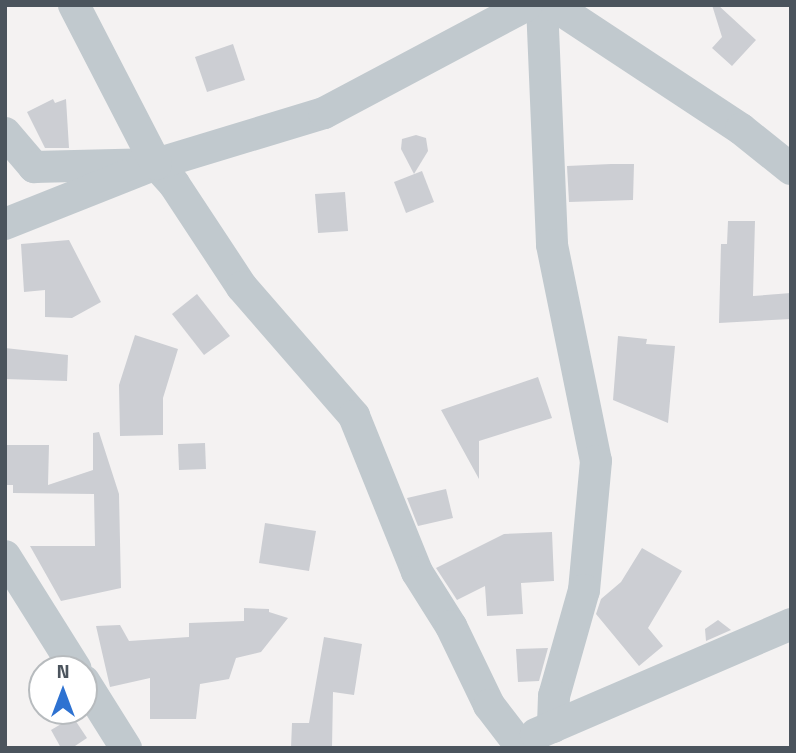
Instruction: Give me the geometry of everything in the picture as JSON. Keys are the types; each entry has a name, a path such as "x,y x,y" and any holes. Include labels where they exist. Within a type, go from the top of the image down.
{"street":[{"path":"74,5 156,164 174,184 242,287 354,416 417,572 451,626 512,746 791,624"},
{"path":"5,224 156,164 324,113 527,5"},
{"path":"542,5 552,246 597,461 584,590 554,696 553,727"},
{"path":"553,5 741,129 791,169"},
{"path":"5,133 34,167 156,164"},
{"path":"5,556 67,655"},
{"path":"98,703 126,748"}],"building":[{"path":"712,5 718,5 756,40 732,66 712,48 722,37"},
{"path":"233,44 245,80 207,92 195,57"},
{"path":"53,99 55,103 66,99 69,148 45,148 27,112"},
{"path":"416,135 426,138 428,151 414,174 401,149 402,139"},
{"path":"634,164 633,200 569,202 567,166"},
{"path":"422,171 434,202 406,213 394,182"},
{"path":"345,192 348,231 318,233 315,194"},
{"path":"728,221 755,221 753,296 791,293 791,319 719,323 721,244 727,244"},
{"path":"69,240 101,302 72,318 45,317 45,290 24,292 21,244"},
{"path":"197,294 230,336 204,355 172,314"},
{"path":"135,335 178,349 163,398 163,435 120,436 119,385"},
{"path":"618,336 647,339 646,344 675,346 668,423 613,400"},
{"path":"5,348 68,355 67,381 5,379"},
{"path":"538,377 552,418 479,441 479,479 441,410"},
{"path":"99,432 119,494 121,588 61,601 30,546 95,546 94,494 13,493 13,485 5,485 5,445 49,445 48,485 93,470 93,433"},
{"path":"205,443 206,469 179,470 178,444"},
{"path":"446,489 453,518 418,526 407,498"},
{"path":"265,523 316,531 309,571 259,563"},
{"path":"552,532 554,581 521,583 523,614 487,616 485,586 457,600 436,568 504,534"},
{"path":"642,548 682,571 648,628 663,646 639,666 596,614 601,599 621,582"},
{"path":"244,608 269,609 269,612 288,618 261,652 236,658 229,679 200,684 196,719 150,719 150,678 110,687 96,626 120,625 129,641 189,637 189,623 244,621"},
{"path":"718,620 731,630 706,641 705,629"},
{"path":"324,637 362,644 354,695 333,692 332,748 291,748 292,723 309,723"},
{"path":"548,648 539,681 518,682 516,649"},
{"path":"59,725 78,725 87,738 72,748 61,748 51,730"}]}
